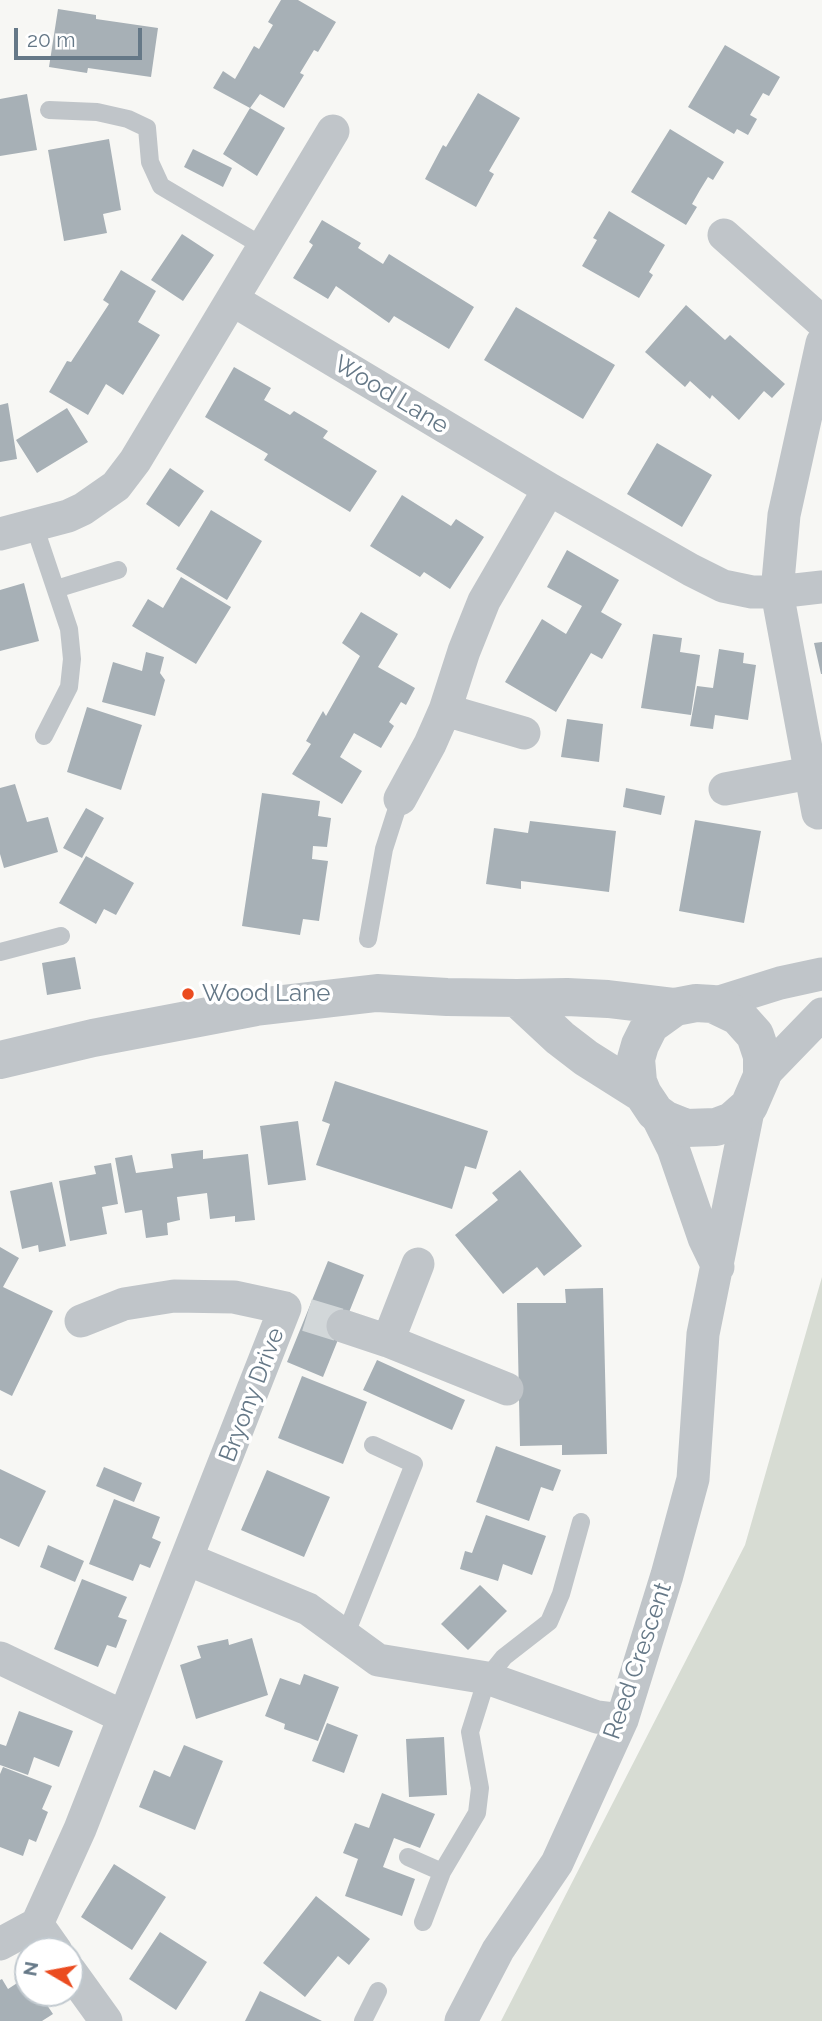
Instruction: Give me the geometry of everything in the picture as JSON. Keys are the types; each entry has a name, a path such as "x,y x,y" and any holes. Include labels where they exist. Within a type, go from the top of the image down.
{"street":[{"path":"0,534 83,509 116,486 135,461 333,131"},
{"path":"724,234 822,322"},
{"name":"Wood Lane","path":"233,300 549,489 723,586 752,592 822,587"},
{"path":"818,813 777,592 785,515 822,343"},
{"path":"400,799 445,710 484,601 549,489"},
{"path":"445,710 524,733"},
{"path":"725,789 810,773"},
{"path":"0,1060 120,1033 256,1007 317,999 377,993 447,997 567,997 675,1007 696,1003 713,1004 780,983 822,974"},
{"path":"517,998 577,1051 649,1103 666,1120 686,1128 716,1127 732,1121 822,1014"},
{"path":"713,1004 738,1016 755,1035 762,1056 755,1091"},
{"path":"675,1007 650,1026 640,1045 636,1059 638,1082 673,1148 704,1238 718,1267"},
{"name":"Reed Crescent","path":"461,2021 498,1950 557,1863 622,1720 667,1575 693,1479 703,1334 755,1091"},
{"path":"388,1340 418,1264"},
{"name":"Bryony Drive","path":"37,1924 80,1829 187,1559 296,1311 234,1297 174,1296 124,1304 81,1321"},
{"path":"343,1326 388,1340 507,1389"},
{"path":"187,1559 308,1609 378,1660 487,1678 597,1717 622,1720"},
{"path":"0,1658 124,1717"},
{"path":"0,1944 37,1924 46,1937"},
{"path":"84,1990 106,2021"}],"lane":[{"path":"49,110 97,112 128,119 147,128 149,162 161,186 264,247"},
{"path":"34,525 69,629 72,659 69,687 44,736"},
{"path":"56,589 118,570"},
{"path":"368,939 384,849 400,799"},
{"path":"0,952 61,936"},
{"path":"345,1636 414,1464 373,1445"},
{"path":"423,1922 442,1872 477,1813 480,1788 470,1732 487,1678 504,1657 549,1622 561,1594 581,1522"},
{"path":"408,1857 442,1872"},
{"path":"363,2021 378,1991"}],"shaded area":[{"path":"822,1277 822,2021 501,2021 745,1545"}],"building":[{"path":"281,0 298,0 336,22 318,52 314,50 300,73 304,75 284,108 260,94 250,108 213,88 223,71 235,79 254,46 259,49 273,25 268,22"},
{"path":"58,9 96,15 96,19 158,28 151,77 88,68 87,73 49,67"},
{"path":"725,45 780,77 769,96 763,93 750,115 757,119 748,135 737,129 734,134 688,107"},
{"path":"478,93 520,118 489,171 494,174 476,207 425,179 443,145 446,147"},
{"path":"27,94 37,150 0,156 0,99"},
{"path":"250,108 285,128 257,176 223,154"},
{"path":"670,129 724,162 713,180 708,177 700,190 692,204 697,207 686,225 631,192"},
{"path":"109,139 121,210 103,214 107,233 64,241 48,150"},
{"path":"193,149 232,168 223,187 184,167"},
{"path":"609,211 665,245 649,272 653,275 639,298 582,266 597,240 593,238"},
{"path":"322,220 361,243 358,248 383,264 389,254 474,307 449,349 394,316 389,323 336,286 328,299 293,278 313,245 309,242"},
{"path":"182,234 214,255 183,301 151,280"},
{"path":"121,270 156,291 138,322 160,335 123,395 106,384 88,415 49,392 67,361 71,362 109,304 103,300"},
{"path":"686,305 725,340 730,335 785,384 772,398 764,391 739,420 712,395 710,399 690,381 685,387 645,352"},
{"path":"516,307 615,365 583,419 484,360"},
{"path":"234,367 271,388 264,400 290,415 294,411 328,431 323,438 377,471 350,512 264,460 268,454 205,417"},
{"path":"8,403 17,459 0,462 0,405"},
{"path":"67,408 88,442 37,473 16,440"},
{"path":"657,443 712,475 682,527 627,494"},
{"path":"170,468 204,491 179,527 146,504"},
{"path":"402,495 451,526 456,519 484,537 450,589 424,572 420,577 370,546"},
{"path":"211,510 262,541 227,600 176,569"},
{"path":"567,550 619,580 601,612 622,624 602,659 591,653 556,712 505,682 542,619 566,634 582,606 547,587"},
{"path":"181,577 231,607 196,664 132,626 148,599 163,608"},
{"path":"24,583 39,641 0,651 0,590"},
{"path":"361,612 398,634 378,667 415,688 406,705 401,702 389,722 394,726 381,748 354,733 340,757 362,771 342,804 292,774 311,744 306,741 323,711 326,716 360,656 342,643"},
{"path":"653,634 682,638 680,652 700,655 691,715 641,708"},
{"path":"822,642 822,674 821,674 814,643"},
{"path":"719,649 744,653 743,663 756,665 748,720 715,715 713,729 690,726 697,686 713,688"},
{"path":"146,652 164,657 160,673 165,680 155,716 102,702 113,662 142,671"},
{"path":"87,707 142,725 121,790 67,772"},
{"path":"567,719 603,724 599,762 561,757"},
{"path":"15,784 27,822 48,817 58,852 4,868 0,854 0,788"},
{"path":"626,788 665,796 661,815 623,807"},
{"path":"262,793 320,801 318,816 331,818 327,847 313,846 312,859 328,861 319,921 303,919 300,935 242,926"},
{"path":"86,808 104,818 82,858 63,848"},
{"path":"695,820 761,831 744,923 679,911"},
{"path":"530,821 616,831 609,892 521,881 521,889 486,884 494,828 528,833"},
{"path":"86,856 134,883 116,915 104,909 96,924 59,903"},
{"path":"75,957 81,989 47,995 42,963"},
{"path":"335,1081 488,1131 476,1169 465,1166 452,1209 316,1165 330,1124 322,1121"},
{"path":"298,1121 306,1180 268,1185 260,1126"},
{"path":"203,1150 203,1159 248,1154 255,1220 235,1222 235,1216 210,1219 207,1193 177,1197 180,1220 167,1223 168,1235 146,1238 142,1210 125,1213 115,1158 132,1155 136,1173 173,1168 171,1154"},
{"path":"111,1163 118,1204 102,1207 107,1234 70,1241 59,1181 96,1174 94,1166"},
{"path":"520,1170 582,1246 544,1276 537,1267 503,1294 455,1235 498,1200 492,1193"},
{"path":"52,1182 66,1246 39,1252 38,1245 22,1249 10,1191"},
{"path":"0,1247 19,1258 3,1287 53,1311 12,1396 0,1390"},
{"path":"328,1261 364,1275 323,1377 287,1362"},
{"path":"603,1288 607,1454 562,1455 562,1445 520,1446 517,1303 566,1303 565,1289"},
{"path":"377,1360 465,1400 452,1430 363,1390"},
{"path":"302,1376 367,1402 343,1464 278,1438"},
{"path":"496,1446 561,1470 553,1491 541,1487 529,1521 476,1502"},
{"path":"104,1467 142,1483 134,1502 96,1486"},
{"path":"0,1469 46,1491 19,1547 0,1538"},
{"path":"267,1470 330,1497 304,1557 241,1530"},
{"path":"114,1499 160,1517 152,1538 161,1542 150,1568 140,1564 133,1581 89,1564"},
{"path":"486,1515 546,1536 532,1575 503,1564 498,1581 460,1569 465,1551 472,1553"},
{"path":"48,1545 84,1561 75,1582 40,1567"},
{"path":"82,1579 127,1597 118,1617 127,1620 116,1648 107,1645 98,1667 54,1649"},
{"path":"480,1585 507,1611 468,1650 441,1624"},
{"path":"252,1638 268,1695 196,1719 180,1665 201,1658 197,1646 228,1639 229,1645"},
{"path":"304,1674 339,1687 318,1741 284,1729 285,1724 265,1716 280,1678 300,1685"},
{"path":"19,1711 73,1731 59,1767 34,1757 28,1775 0,1765 0,1744 6,1746"},
{"path":"327,1723 358,1735 344,1773 312,1761"},
{"path":"444,1737 447,1795 409,1797 406,1739"},
{"path":"184,1745 223,1761 195,1830 139,1807 154,1770 170,1777"},
{"path":"3,1767 52,1786 42,1809 48,1812 36,1842 29,1839 23,1856 0,1847 0,1774"},
{"path":"382,1793 435,1814 420,1848 394,1838 383,1867 415,1879 402,1916 345,1896 358,1859 343,1853 355,1823 369,1828"},
{"path":"114,1864 166,1897 132,1950 81,1917"},
{"path":"316,1896 370,1939 349,1965 338,1956 305,1997 263,1963"},
{"path":"160,1932 207,1962 176,2010 129,1979"},
{"path":"2,1979 8,1989 14,1985 14,2007 48,2007 53,2014 42,2021 0,2021 0,1980"},
{"path":"260,1991 322,2021 245,2021"}],"tunnel":[{"path":"307,1315 343,1326"}],"place":[{"name":"Wood Lane","path":"188,994"}]}
